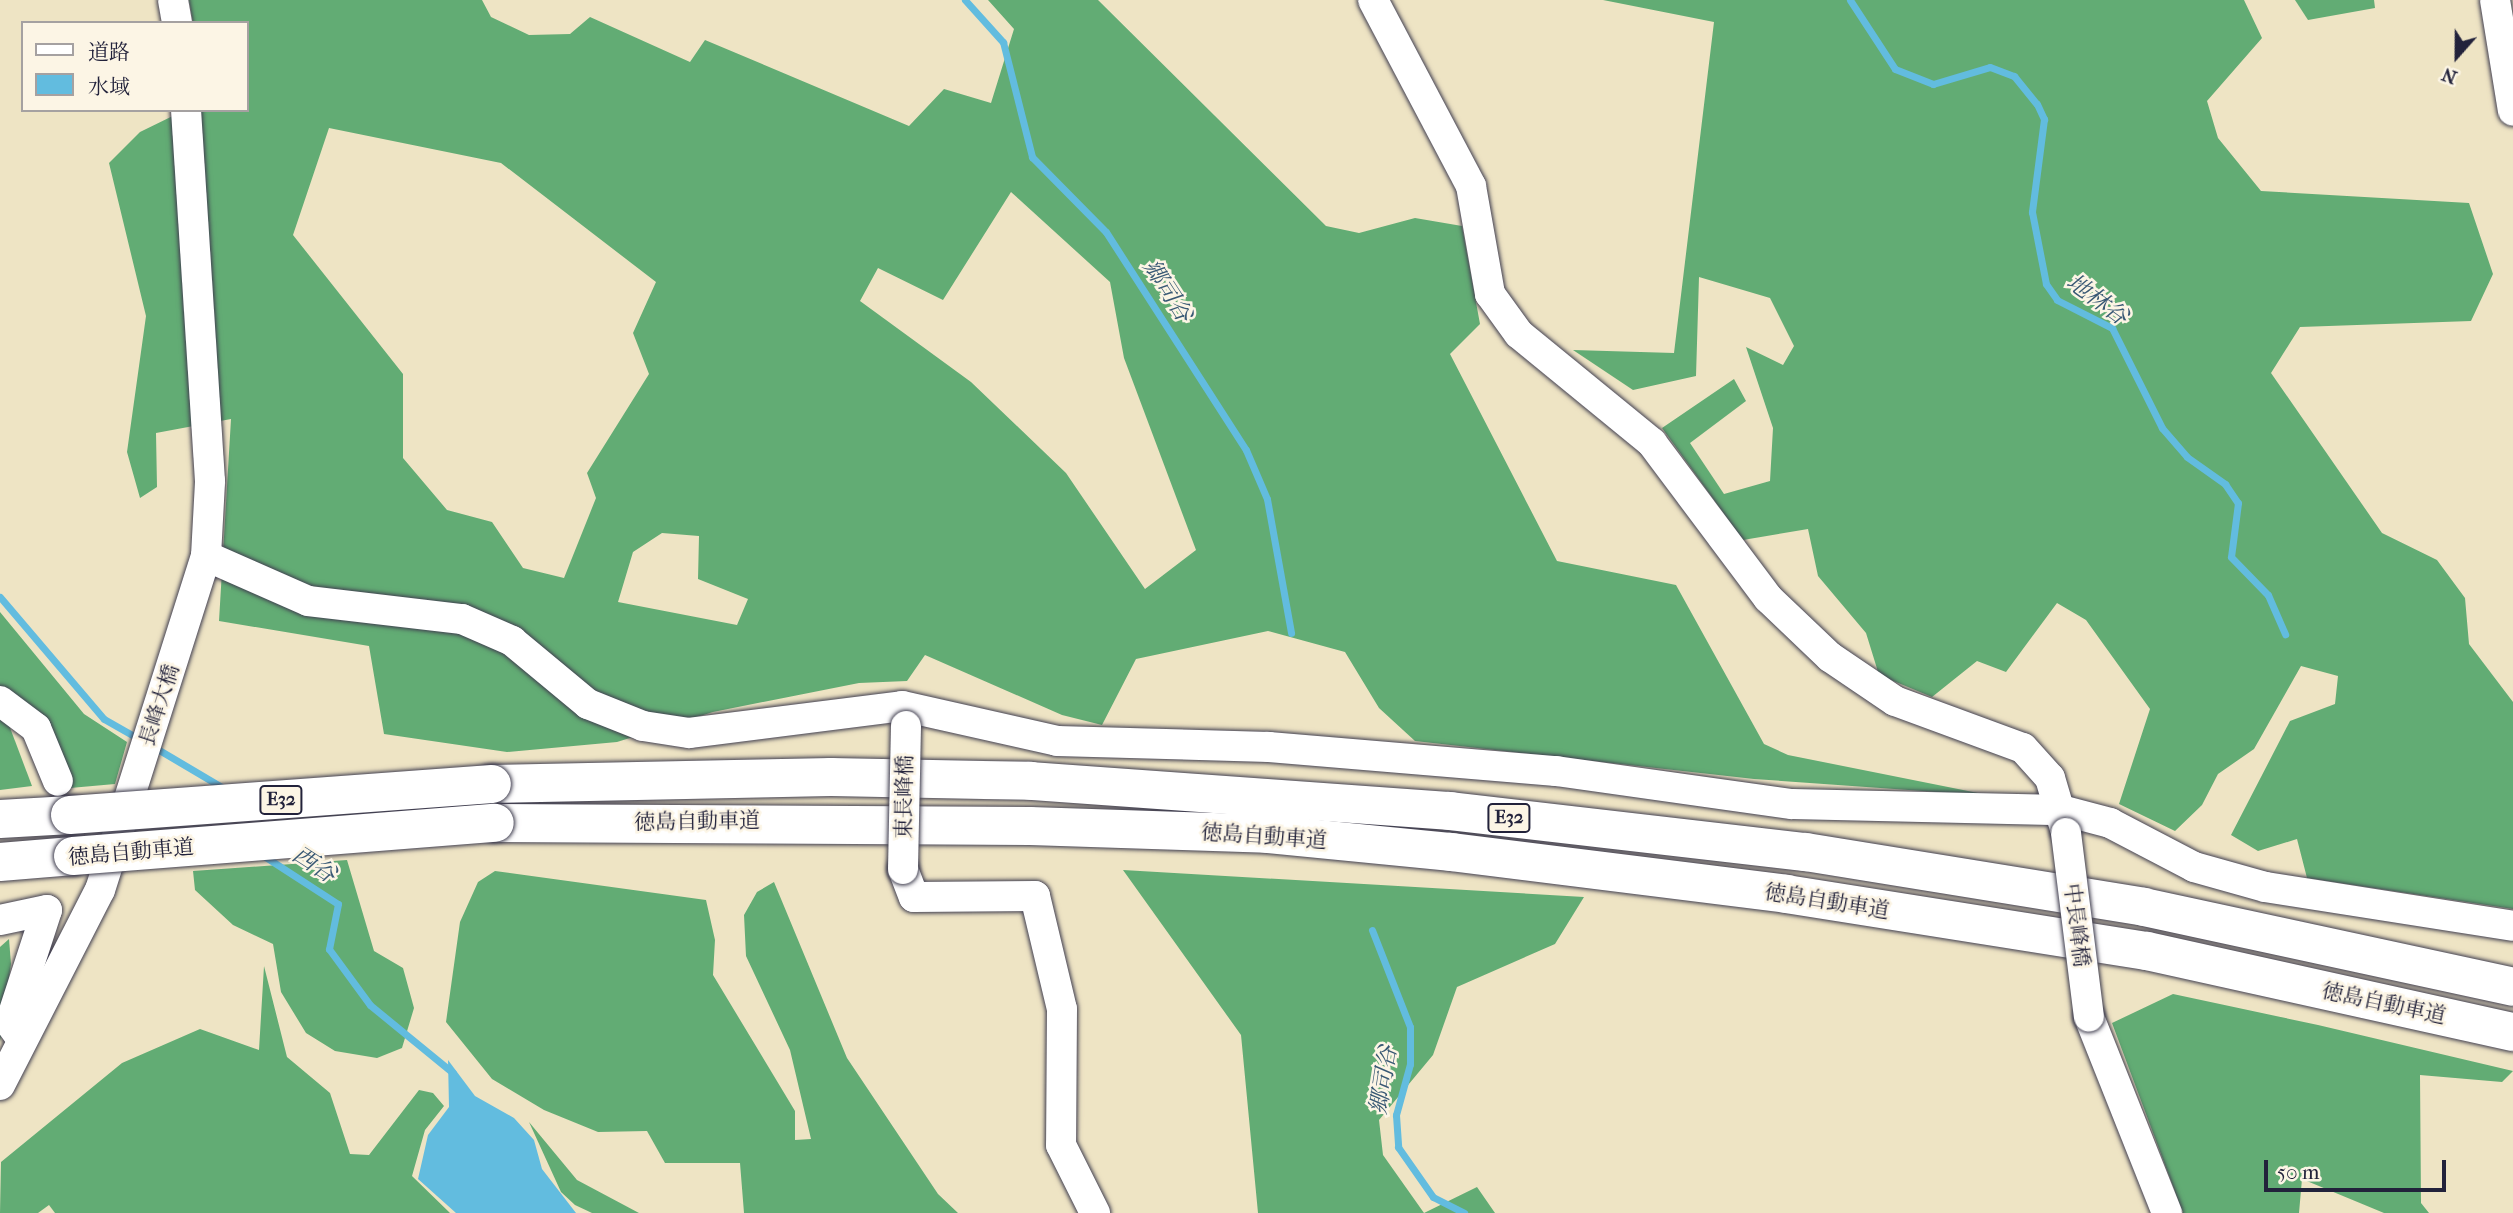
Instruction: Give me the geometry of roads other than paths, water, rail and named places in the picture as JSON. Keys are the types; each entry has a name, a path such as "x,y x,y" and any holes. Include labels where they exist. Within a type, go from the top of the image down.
{"highway":[{"name":"徳島自動車道","path":"0,819 64,798 492,784 831,778 1031,781 1450,811 1806,852 2131,905 2513,987"},
{"name":"徳島自動車道","path":"0,862 495,823 1030,826 1267,834 1451,852 1786,894 2147,951 2513,1032"}],"street":[{"path":"173,0 177,21"},
{"name":"中長峰橋","path":"1373,0 1471,187 1490,294 1519,334 1652,443 1768,598 1829,657 1895,701 2023,748 2050,778 2063,821 2089,1017 2167,1213"},
{"path":"2495,0 2513,111"},
{"name":"長峰大橋","path":"0,1085 21,1038 79,935 120,827 202,570 210,481 186,112"},
{"path":"202,570 308,601 462,619 512,641 588,704 643,726 688,733 904,716 1057,741 1269,747 1556,771 1792,804 2110,823 2194,867 2265,887 2513,926"},
{"path":"0,701 36,728 64,798"},
{"name":"東長峰橋","path":"904,716 903,869 914,897 1035,896 1062,1009 1061,1145 1096,1213"},
{"path":"0,920 47,910 10,1023 21,1038"}],"water":[{"path":"448,1060 475,1096 514,1118 534,1140 542,1169 576,1213 456,1213 418,1179 428,1135 449,1107"}],"waterway":[{"name":"郷司谷","path":"965,0 1003,42 1032,157 1106,232 1246,450 1267,499 1291,633"},
{"name":"地林谷","path":"1850,0 1895,69 1933,84 1990,67 2014,76 2037,104 2044,119 2032,212 2046,284 2057,300 2112,328 2162,428 2187,457 2225,484 2238,503 2231,557 2268,595 2285,634"},
{"name":"西谷","path":"0,597 104,719 141,740"},
{"name":"西谷","path":"154,747 225,789"},
{"name":"西谷","path":"264,856 338,904 329,949 370,1005 453,1073"},
{"name":"郷司谷","path":"1372,930 1410,1027 1410,1064 1396,1115 1398,1147 1433,1197 1464,1213"}]}
